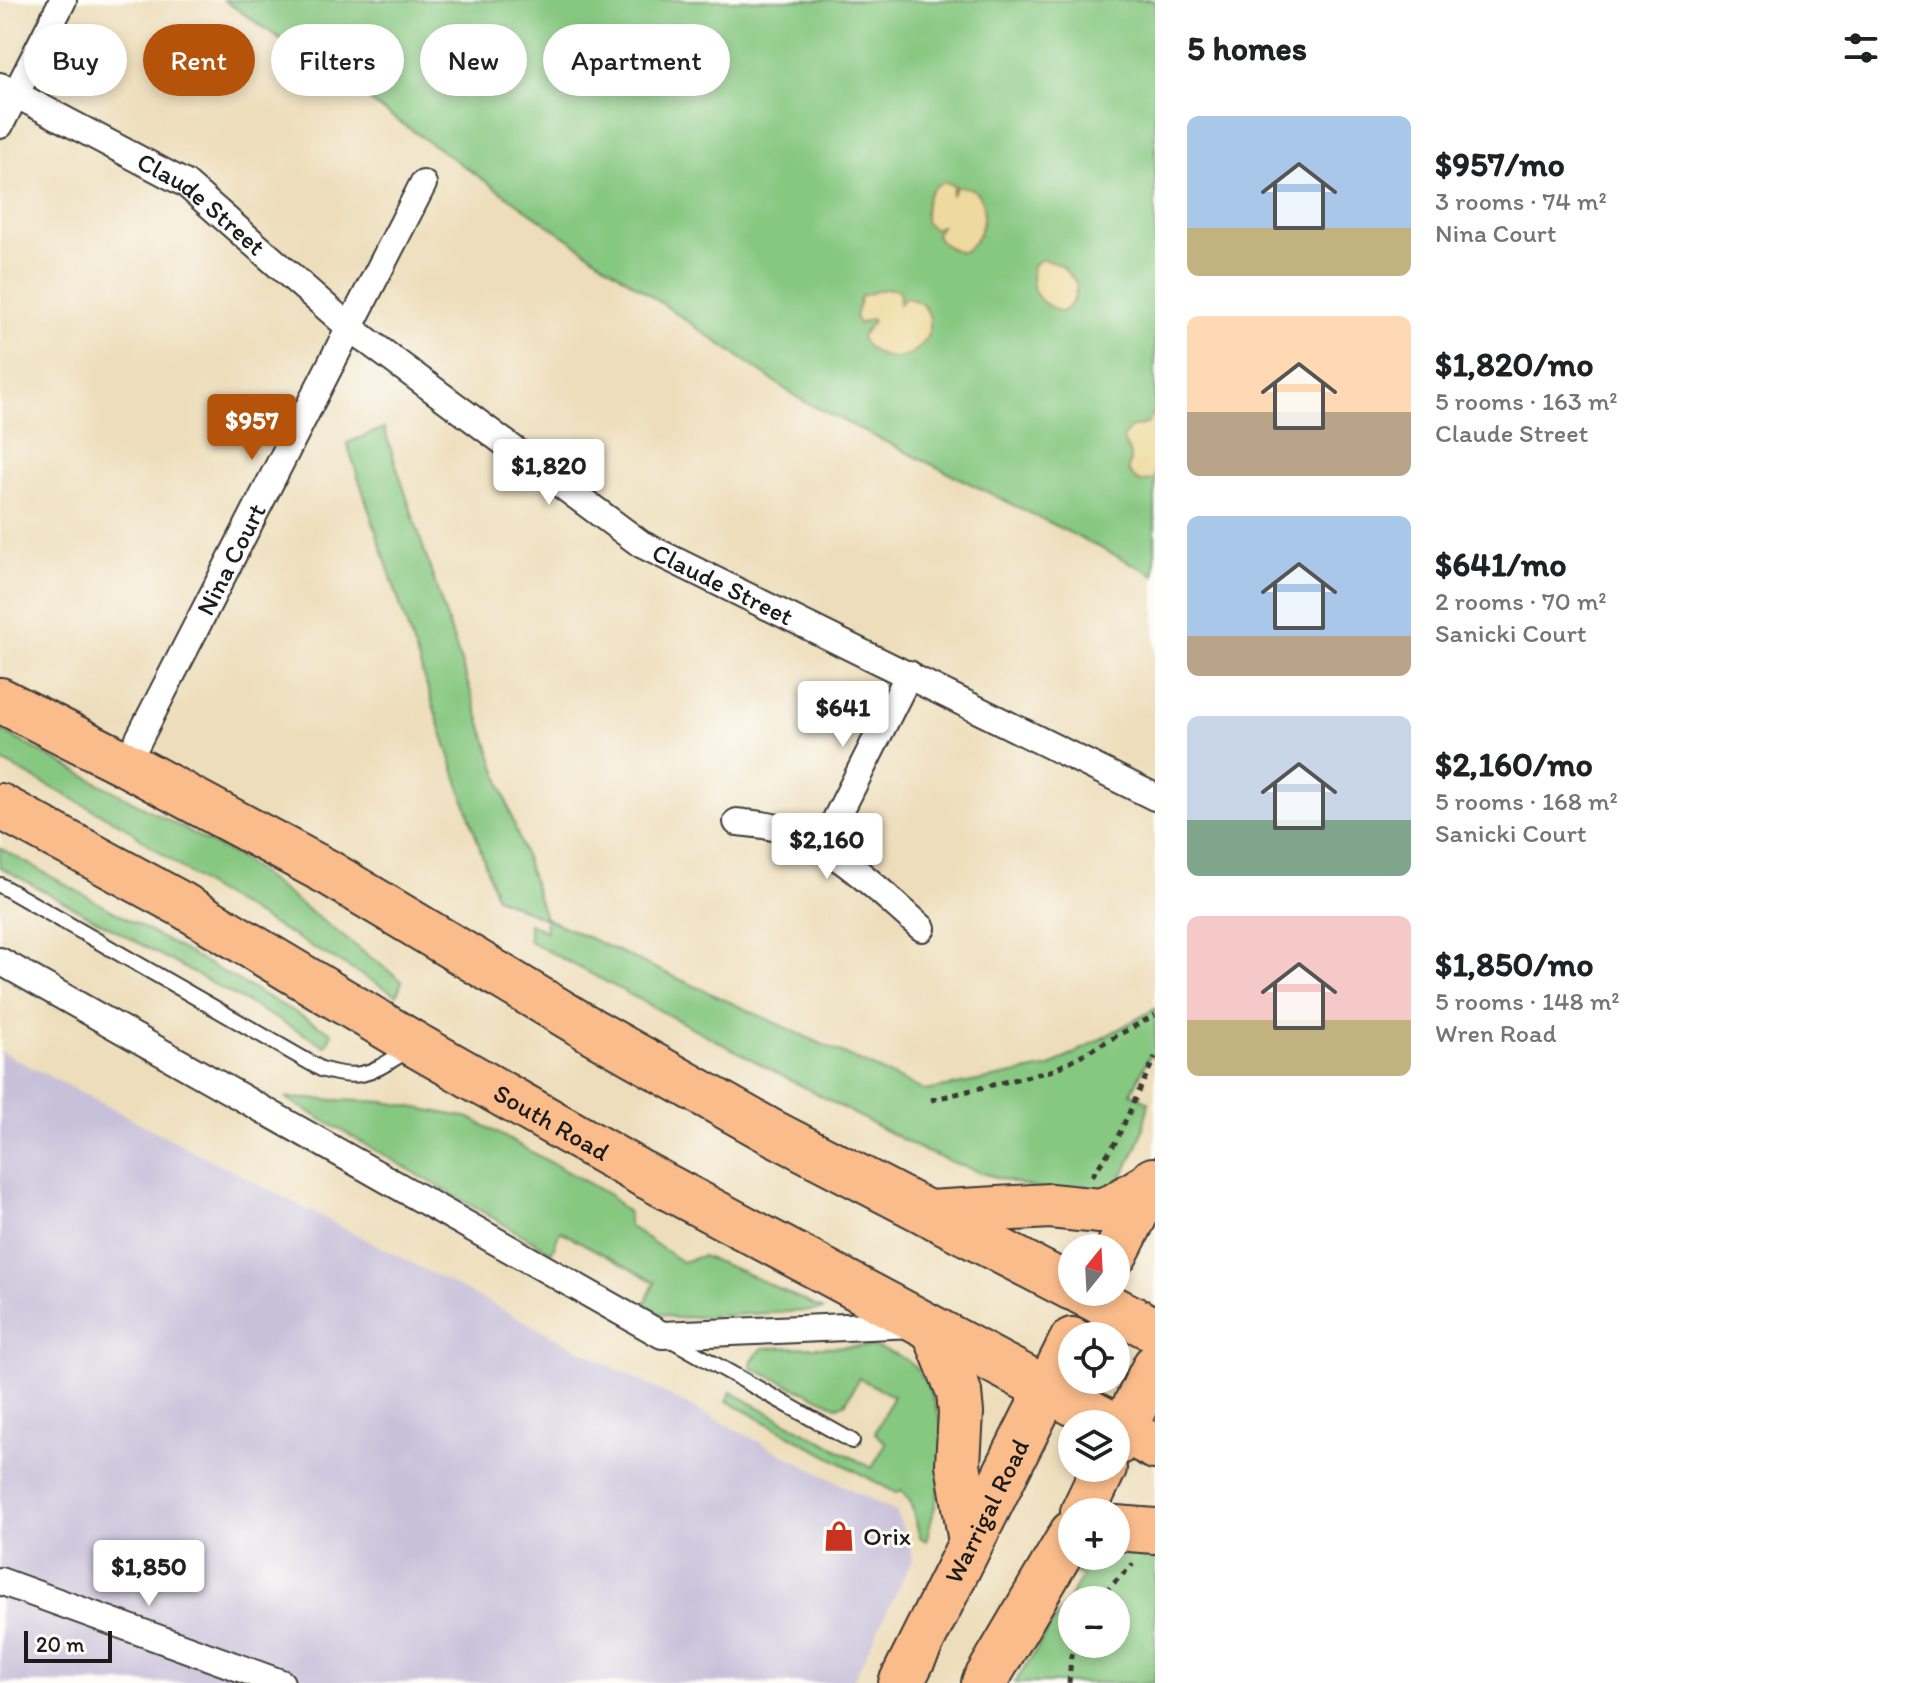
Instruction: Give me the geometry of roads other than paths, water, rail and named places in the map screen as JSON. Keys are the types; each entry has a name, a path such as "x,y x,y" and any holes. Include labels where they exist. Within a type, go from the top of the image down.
{"highway":[{"path":"0,700 126,764 389,907 594,1032 766,1129 928,1213 1081,1308 1155,1330"},
{"name":"South Road","path":"0,806 181,904 416,1045 641,1173 1083,1410"},
{"path":"928,1213 1050,1206 1100,1211 1114,1206 1153,1180"},
{"path":"1126,1234 1153,1180"},
{"name":"Warrigal Road","path":"901,1683 1047,1389 1081,1308"},
{"path":"928,1327 959,1392 958,1464 971,1542"},
{"path":"1130,1423 1155,1366"},
{"path":"984,1683 1058,1557"}],"street":[{"path":"0,125 8,90 63,0"},
{"name":"Claude Street","path":"8,90 186,184 349,327 641,544 1155,797"},
{"name":"Nina Court","path":"126,764 423,184"},
{"path":"822,847 909,674"},
{"path":"737,822 779,828 822,847 854,869 922,928"},
{"path":"0,961 662,1335 928,1327"},
{"path":"0,1581 281,1683"}],"lane":[{"path":"0,885 321,1069 348,1076 366,1075 416,1045"},
{"path":"662,1335 852,1441"}],"place":[{"name":"Orix","path":"839,1536"}]}
